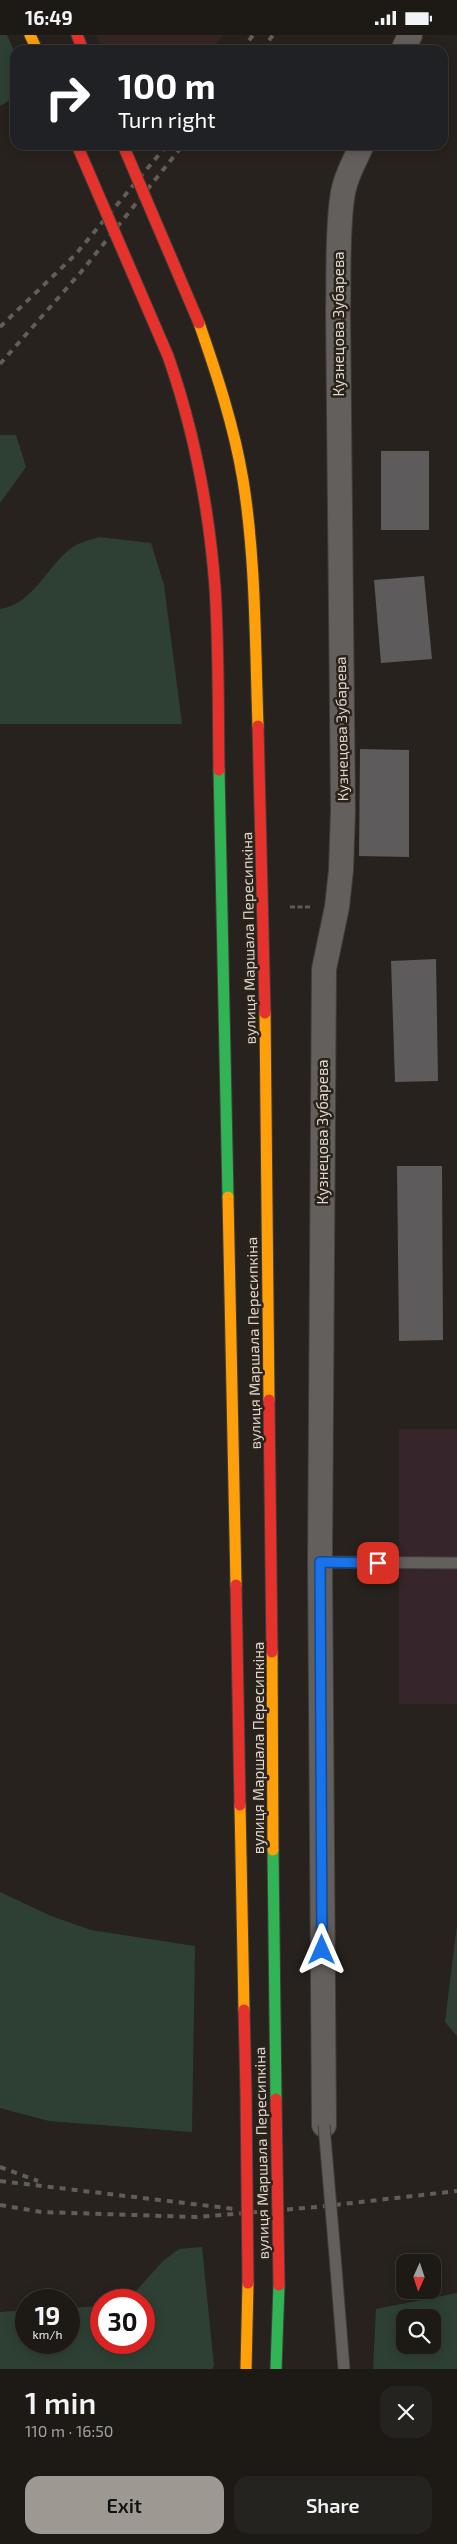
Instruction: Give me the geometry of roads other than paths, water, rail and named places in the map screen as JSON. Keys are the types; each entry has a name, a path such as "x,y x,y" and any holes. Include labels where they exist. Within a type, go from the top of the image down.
{"main road":[{"name":"вулиця Маршала Пересипкіна","path":"79,150 168,356 183,398 194,439 208,521 215,588 246,2093 248,2283 246,2369"},
{"name":"вулиця Маршала Пересипкіна","path":"126,150 199,323 219,380 233,431 243,481 254,599 264,907 279,2285 276,2369"}],"street":[{"name":"Кузнецова Зубарева","path":"324,2125 320,1562 324,969 337,907 341,870 338,312 340,243 342,198 350,171 360,150"}],"lane":[{"path":"320,1562 457,1563"},
{"path":"324,2125 344,2369"}],"railway":[{"path":"246,45 253,35"},
{"path":"266,45 273,35"},
{"path":"0,327 75,255 163,150"},
{"path":"0,364 81,272 179,150"},
{"path":"0,2167 38,2181"},
{"path":"0,2181 235,2209"},
{"path":"0,2205 41,2212 196,2217 317,2207 457,2191"}]}
